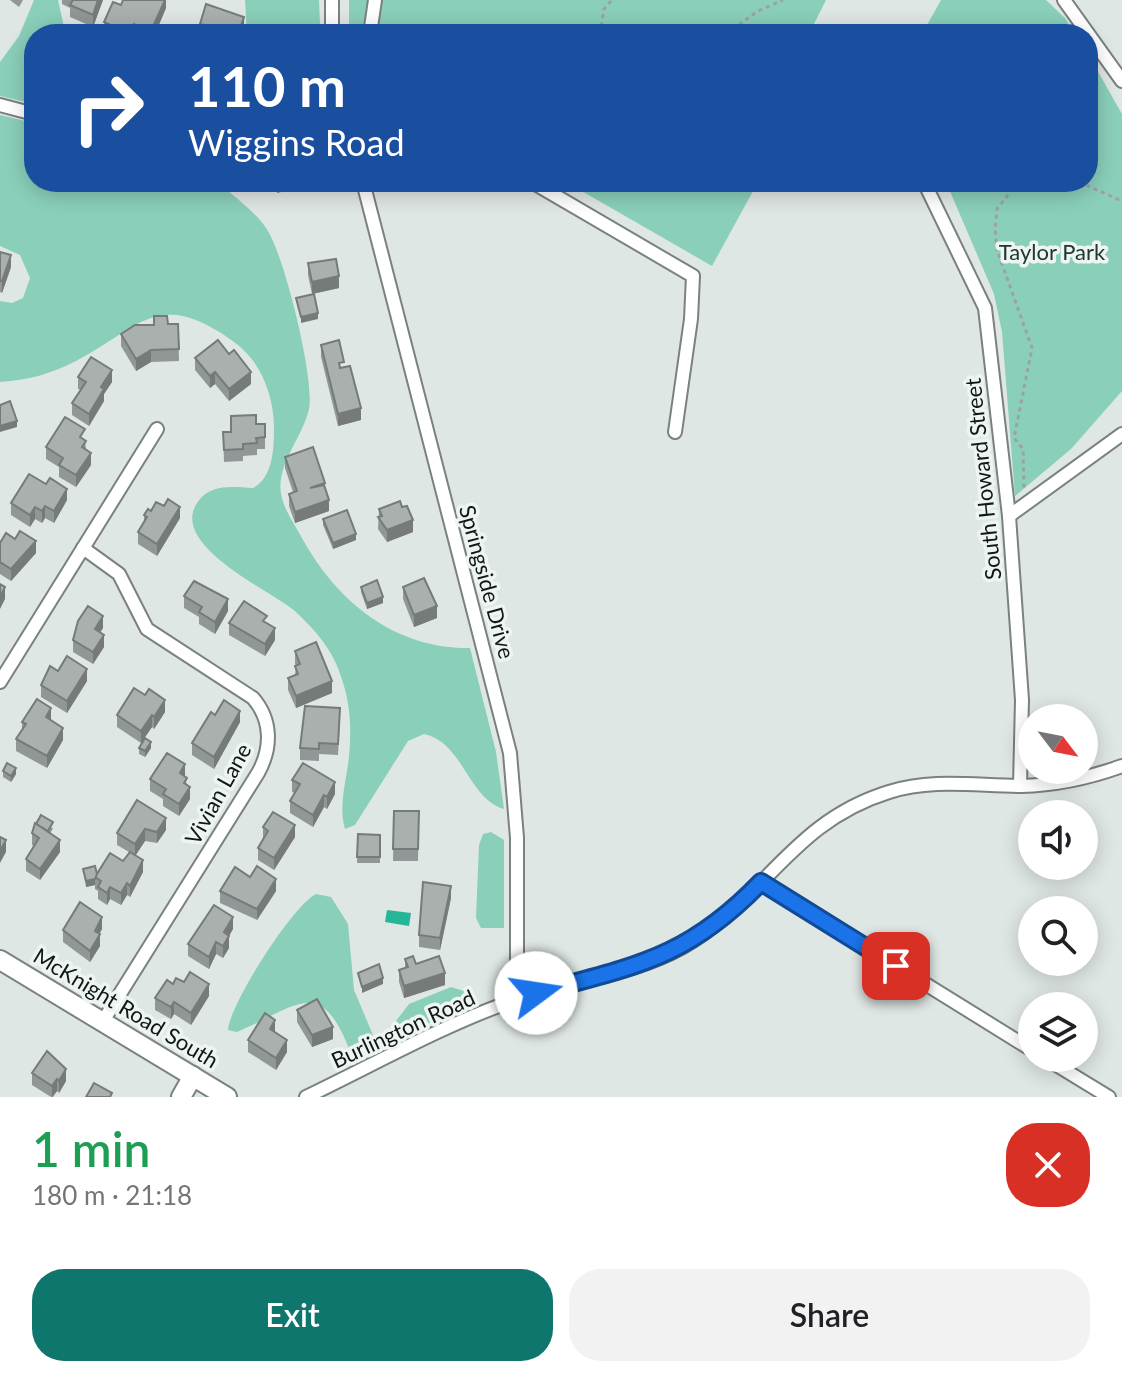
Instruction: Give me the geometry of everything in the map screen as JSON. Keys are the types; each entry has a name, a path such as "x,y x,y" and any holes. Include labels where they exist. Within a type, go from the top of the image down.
{"street":[{"path":"332,0 332,24"},
{"path":"371,24 375,0"},
{"path":"1064,0 1081,24"},
{"path":"1098,47 1122,81"},
{"path":"0,105 24,111"},
{"name":"Springside Drive","path":"366,192 510,753 517,810 517,999"},
{"path":"549,192 693,276 691,319 675,432"},
{"name":"South Howard Street","path":"929,192 985,308 1009,516 1022,700 1020,786"},
{"path":"0,682 157,429"},
{"path":"1009,516 1122,434"},
{"name":"Vivian Lane","path":"83,548 119,574 147,629 253,698 264,715 268,736 265,758 258,773 103,1021"},
{"name":"Burlington Road","path":"306,1097 517,999 626,970 681,948 728,916 796,844 828,819 890,791 931,783 1058,784 1122,766"},
{"path":"761,882 1018,1041"},
{"name":"McKnight Road South","path":"0,960 227,1097"},
{"path":"1068,1072 1109,1097"},
{"path":"181,1097 193,1076"}],"path":[{"path":"602,24 604,9 612,0"},
{"path":"740,24 758,11 783,0"},
{"path":"1098,190 1122,201"},
{"path":"1010,192 997,209 995,229 997,250 1032,348 1014,438 1023,449 1026,504"}],"green space":[{"path":"34,0 58,0 63,24 24,24"},
{"path":"245,0 319,0 320,24 246,24"},
{"path":"349,0 826,0 814,24 349,24"},
{"path":"941,0 1046,0 1069,24 928,24"},
{"path":"24,24 24,102 0,96 0,62"},
{"name":"Taylor Park","path":"1098,72 1122,114 1122,391 1071,449 1015,496 1002,332 994,294 950,192 1098,192"},
{"path":"0,115 24,121 24,192 230,192 261,221 273,242 289,289 303,346 310,394 306,419 282,472 281,494 285,506 316,561 332,582 371,617 393,631 417,640 470,648 496,752 504,809 482,794 448,748 424,734 408,741 355,825 345,829 343,802 350,723 346,692 336,663 321,639 296,612 210,551 197,535 192,519 197,503 208,492 222,488 253,488 265,477 271,462 274,428 272,404 259,369 234,342 208,326 186,317 168,315 151,318 58,369 30,378 0,382 0,301 12,303 23,298 30,278 20,255 0,246"},
{"path":"583,192 753,192 712,266"},
{"path":"491,832 504,840 504,928 481,928 476,918 479,845 483,834"},
{"path":"316,894 331,897 348,924 354,990 378,1047 353,1059 331,1015 319,1006 307,1003 293,1006 237,1032 228,1030 250,979 278,935"},
{"path":"451,987 464,991 470,1004 403,1035 396,1021 409,1004"}],"shaded area":[{"path":"387,910 411,913 409,926 385,922"}],"building":[{"path":"73,0 98,0 93,15 70,5"},
{"path":"123,0 165,0 154,24 104,22 113,2 121,5"},
{"path":"206,4 244,17 242,24 200,24"},
{"path":"0,252 11,255 2,281 0,281"},
{"path":"336,259 339,276 312,282 308,263"},
{"path":"314,294 318,313 301,317 296,298"},
{"path":"154,316 167,316 168,324 178,324 179,349 151,350 136,359 121,334 135,325 154,325"},
{"path":"218,340 229,354 234,350 251,372 229,389 215,372 210,376 195,358"},
{"path":"339,340 344,362 339,363 340,368 350,366 361,408 338,414 321,345"},
{"path":"91,357 112,370 89,414 72,403 86,382 78,377"},
{"path":"10,401 17,421 0,426 0,405"},
{"path":"256,415 256,424 265,424 265,437 256,438 257,443 243,444 243,449 224,450 223,432 231,432 231,416"},
{"path":"65,417 85,429 80,437 86,441 82,447 91,453 76,475 59,465 63,458 46,447"},
{"path":"313,447 325,483 310,488 324,485 329,500 295,512 289,494 297,491 285,457"},
{"path":"29,474 46,484 50,478 67,489 54,511 45,506 42,511 35,507 30,515 11,503"},
{"path":"168,499 180,507 157,544 138,532 148,509 151,511 156,502 164,506"},
{"path":"400,501 402,507 407,506 413,520 387,530 378,517 382,516 379,509"},
{"path":"347,510 356,534 333,543 323,519"},
{"path":"20,531 36,541 11,569 0,562 0,543 6,533 15,539"},
{"path":"424,578 437,606 414,615 403,587"},
{"path":"377,580 383,597 367,603 361,587"},
{"path":"194,581 228,599 215,622 199,612 202,607 184,596"},
{"path":"244,601 267,616 263,621 275,628 265,644 229,623"},
{"path":"88,606 103,616 95,629 104,635 93,652 73,640 78,621"},
{"path":"316,642 332,681 296,696 288,678 298,674 295,666 300,664 295,651"},
{"path":"67,656 87,669 67,701 41,685 50,666 58,671"},
{"path":"134,688 145,695 149,689 165,700 141,731 117,715"},
{"path":"37,699 51,708 46,717 63,728 47,756 16,739 26,724 22,722"},
{"path":"224,700 240,711 214,757 192,743 211,712 215,715"},
{"path":"305,706 340,708 338,744 319,743 319,749 300,748"},
{"path":"145,738 151,742 145,751 139,748"},
{"path":"167,753 185,764 180,773 187,778 184,783 190,787 179,804 163,794 166,789 150,779"},
{"path":"7,763 16,768 11,776 3,771"},
{"path":"303,763 335,782 313,815 290,801 300,784 292,780"},
{"path":"137,800 166,818 157,832 145,829 135,844 117,833"},
{"path":"394,811 419,811 418,849 393,849"},
{"path":"273,812 295,825 274,858 258,848 268,831 263,827"},
{"path":"41,815 53,822 48,831 36,824"},
{"path":"35,823 60,840 40,869 26,859 39,838 32,833"},
{"path":"358,834 380,835 380,857 357,857"},
{"path":"0,837 6,840 0,851"},
{"path":"130,852 143,860 130,886 127,883 121,893 110,887 107,893 98,887 101,881 95,877 110,853 123,861"},
{"path":"95,866 95,879 86,881 83,869"},
{"path":"257,866 276,879 257,909 220,891 235,867 250,877"},
{"path":"423,882 451,886 440,938 419,935"},
{"path":"80,902 102,917 95,931 100,934 90,951 63,930"},
{"path":"214,905 233,917 224,932 229,936 223,946 216,942 209,957 188,944"},
{"path":"413,956 416,964 439,956 445,973 404,986 399,970 408,967 405,959"},
{"path":"379,964 383,978 362,987 358,973"},
{"path":"190,972 209,984 191,1013 174,1002 171,1007 155,998 167,980 173,984 176,978 184,982"},
{"path":"317,999 333,1027 312,1035 297,1010"},
{"path":"265,1013 275,1020 270,1029 287,1040 276,1058 248,1040"},
{"path":"47,1051 66,1069 52,1086 32,1073"},
{"path":"94,1083 112,1093 110,1097 86,1097"}],"route":[{"path":"536,993 626,970 681,948 728,916 761,882 896,966"}]}
